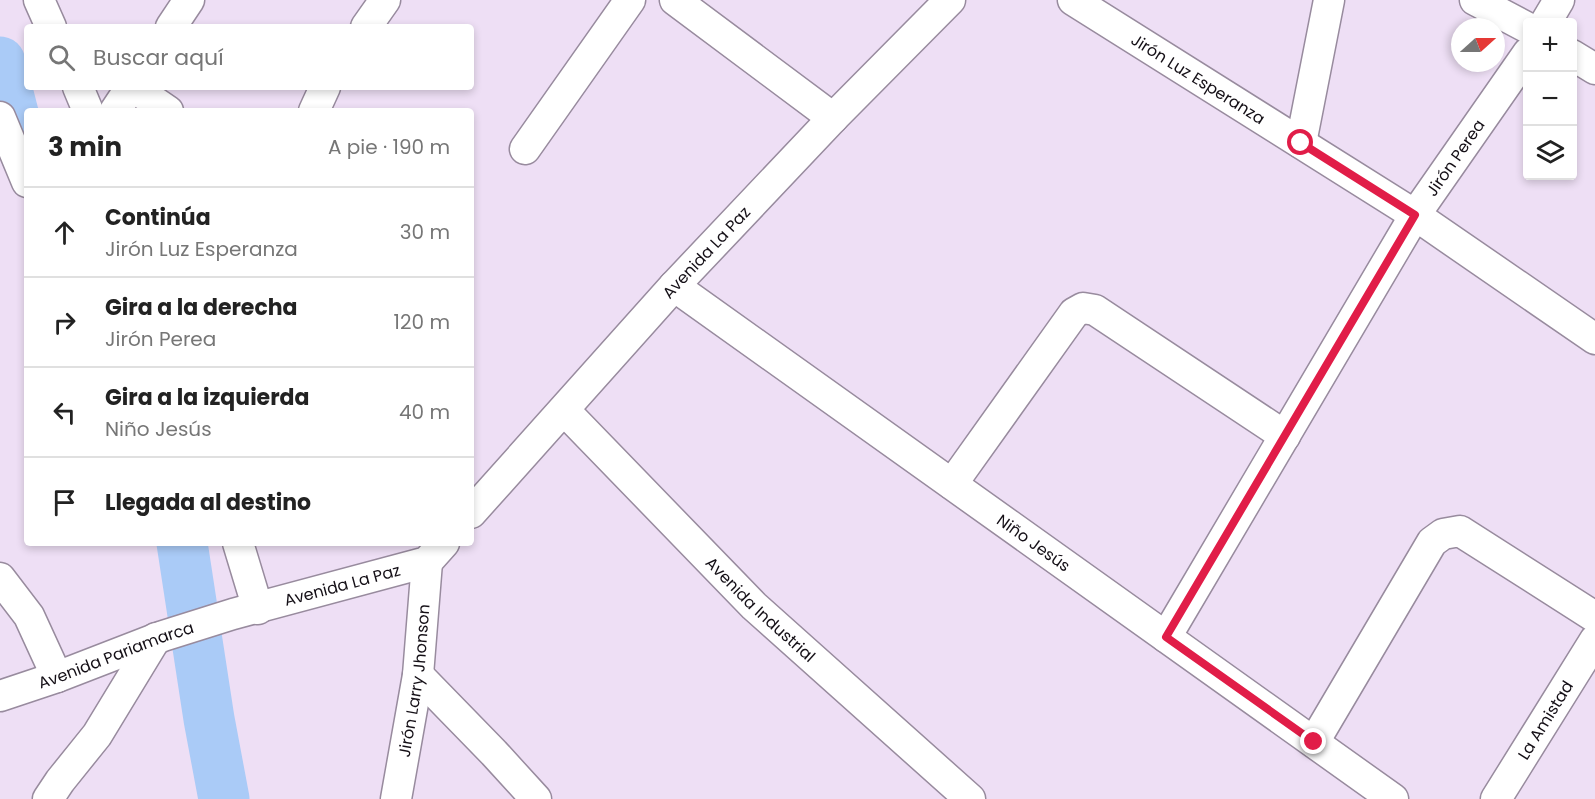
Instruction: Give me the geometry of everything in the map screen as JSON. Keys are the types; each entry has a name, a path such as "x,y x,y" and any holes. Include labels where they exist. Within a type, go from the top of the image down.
{"street":[{"path":"39,0 50,24"},
{"path":"173,24 189,0"},
{"path":"368,24 385,0"},
{"path":"525,149 630,0"},
{"path":"675,0 833,118"},
{"name":"Avenida La Paz","path":"474,510 674,286 833,118 950,0"},
{"name":"Jirón Luz Esperanza","path":"1073,0 1415,215 1595,339"},
{"path":"1301,143 1329,0"},
{"path":"1475,0 1523,26"},
{"path":"1548,18 1559,0"},
{"name":"Jirón Perea","path":"1166,637 1415,215 1523,58"},
{"path":"1577,58 1595,69"},
{"path":"79,90 87,108"},
{"path":"315,108 324,90"},
{"path":"124,97 159,108"},
{"path":"0,117 24,175"},
{"name":"Niño Jesús","path":"674,286 1394,799"},
{"path":"952,484 1074,313 1083,308 1095,310 1285,436"},
{"name":"Avenida Industrial","path":"564,410 754,606 959,796"},
{"path":"1314,742 1432,542 1443,534 1460,531 1595,617"},
{"path":"238,546 246,611"},
{"name":"Avenida La Paz","path":"246,611 436,552"},
{"name":"Jirón Larry Jhonson","path":"396,799 418,675 436,552"},
{"path":"0,578 30,616 57,677"},
{"name":"Avenida Pariamarca","path":"0,696 57,677 160,637 246,611"},
{"path":"48,799 98,735 160,637"},
{"name":"La Amistad","path":"1496,799 1595,640"},
{"path":"418,675 536,799"}],"waterway":[{"path":"0,62 24,148"},
{"path":"182,546 209,719 224,799"}],"route":[{"path":"1301,143 1415,215 1166,637 1314,742"}]}
